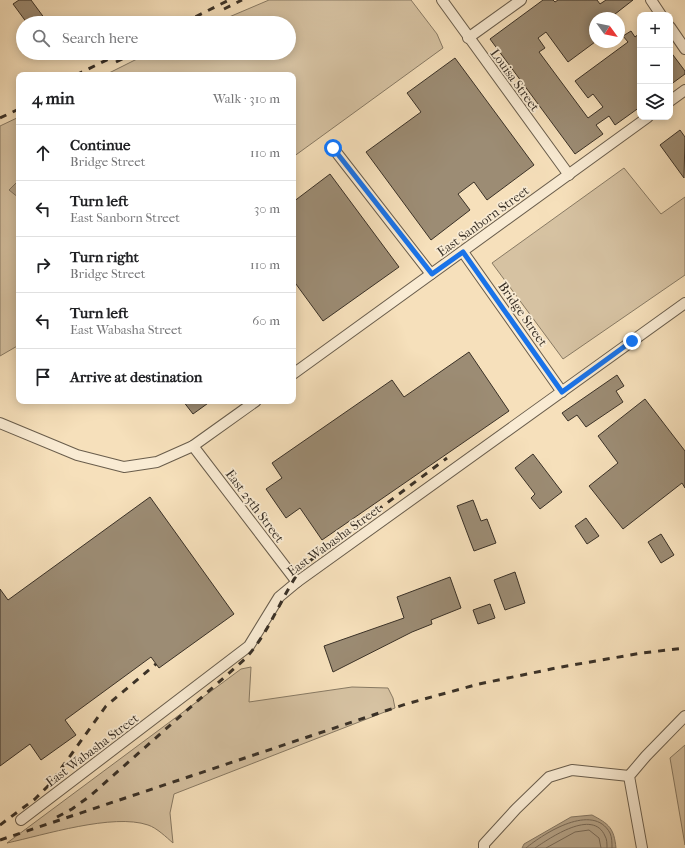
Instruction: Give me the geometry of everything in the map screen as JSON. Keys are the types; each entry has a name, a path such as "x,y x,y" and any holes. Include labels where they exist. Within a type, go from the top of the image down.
{"street":[{"name":"Louisa Street","path":"442,0 468,38 569,175"},
{"path":"468,38 521,0"},
{"path":"651,0 659,12"},
{"path":"673,31 685,48"},
{"path":"673,99 685,90"},
{"name":"East Sanborn Street","path":"296,372 644,120"},
{"path":"333,148 432,274"},
{"name":"Bridge Street","path":"463,252 562,392"},
{"name":"East Wabasha Street","path":"21,820 249,646 279,597 297,582 685,303"},
{"path":"0,423 77,455 124,467 157,462 193,446 252,404"},
{"name":"East 25th Street","path":"193,446 297,582"},
{"path":"629,776 646,756 685,716"},
{"path":"484,848 484,844 516,809 549,777 572,770 629,776"},
{"path":"629,776 642,848"}],"shaded area":[{"path":"269,0 411,0 437,34 443,48 296,155 296,72 111,72 135,60 296,60 296,16 231,16"},
{"path":"16,118 16,347 0,356 0,126"},
{"path":"624,168 661,214 685,197 685,275 563,359 492,263"},
{"path":"251,667 249,702 352,687 388,688 393,698 395,708 174,794 170,813 173,843 151,826 133,822 116,822 78,826 7,843 241,669"},
{"path":"685,745 685,845 670,758"}],"water":[{"path":"16,183 16,196 9,190"},
{"path":"592,815 610,827 614,836 616,848 522,848 524,844 571,817"}],"building":[{"path":"19,0 31,0 43,16 22,16 13,4"},
{"path":"543,0 553,0 555,2 558,0 597,0 600,4 606,0 633,0 618,12 589,12 589,46 568,62 546,32 538,38 545,48 539,52 588,118 603,107 593,94 588,98 575,81 620,48 625,48 625,44 628,42 625,38 625,35 631,31 635,37 637,35 637,109 615,125 609,116 596,125 603,134 575,154 490,39"},
{"path":"673,55 685,71 685,74 673,83"},
{"path":"455,58 534,165 487,200 474,182 458,194 470,210 431,240 366,152 421,112 407,93"},
{"path":"680,130 685,137 684,178 660,145"},
{"path":"330,174 399,267 323,321 296,284 296,200"},
{"path":"469,352 509,411 322,540 300,508 286,518 266,489 282,478 272,463 392,380 404,397"},
{"path":"617,375 624,386 616,391 623,402 586,427 577,415 568,421 562,413"},
{"path":"645,399 685,451 685,488 682,483 623,529 589,486 618,463 598,436"},
{"path":"185,404 207,404 193,414"},
{"path":"533,454 562,492 540,509 531,498 535,494 515,468"},
{"path":"150,497 234,614 159,668 151,657 65,720 76,735 41,760 30,744 0,766 0,589 8,600"},
{"path":"473,500 481,521 487,519 496,543 474,551 457,506"},
{"path":"586,518 599,536 587,544 575,526"},
{"path":"661,534 674,555 661,563 648,542"},
{"path":"515,572 525,603 505,610 494,580"},
{"path":"450,577 461,608 431,620 432,624 412,632 333,672 324,646 404,618 397,597"},
{"path":"490,604 495,618 478,624 473,610"}],"railway":[{"path":"197,16 229,0"},
{"path":"224,9 242,0"},
{"path":"82,72 107,60"},
{"path":"116,62 120,60"},
{"path":"0,118 16,110"},
{"path":"57,817 72,809 90,796 245,659 269,626 288,589 303,566 447,458"},
{"path":"0,840 406,704 479,684 561,667 642,653 685,648"},
{"path":"0,825 35,799 50,784 106,706 156,664"}],"route":[{"path":"333,148 432,274 463,252 562,392 632,341"}]}
